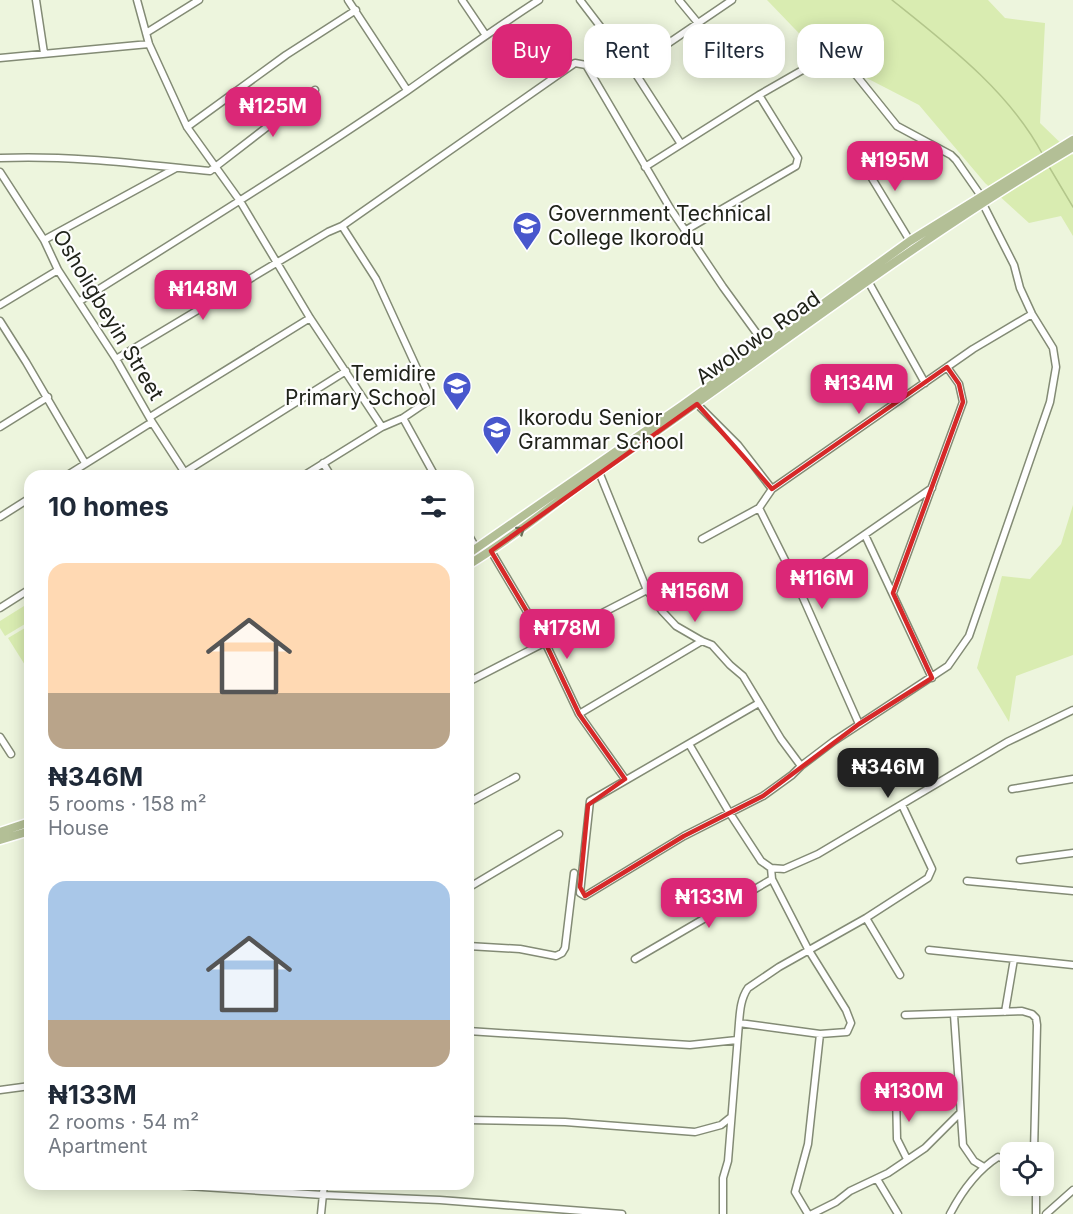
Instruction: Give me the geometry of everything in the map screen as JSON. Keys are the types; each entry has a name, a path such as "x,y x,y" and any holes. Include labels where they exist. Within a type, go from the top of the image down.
{"main road":[{"name":"Awolowo Road","path":"474,561 599,472 619,454 910,240 982,200 1073,140"},
{"name":"Awolowo Road","path":"1056,153 1073,147"},
{"name":"Awolowo Road","path":"476,548 697,404 982,200"},
{"path":"0,832 24,824"},
{"path":"0,840 24,833"}],"street":[{"path":"36,0 44,53"},
{"path":"137,0 149,44 187,127 240,201 310,318 382,427"},
{"path":"146,33 199,0"},
{"path":"348,0 407,90"},
{"path":"462,0 485,34"},
{"path":"80,301 240,201 407,90 485,34 539,0"},
{"path":"580,0 598,24"},
{"path":"680,0 698,23"},
{"path":"671,41 732,0"},
{"path":"187,127 286,55 356,10"},
{"path":"0,58 149,44"},
{"path":"645,167 824,56 831,56 856,75 897,126 951,155 982,200 1014,265 1020,288 1032,314 1056,357 1056,376 1050,402 969,636 948,666 859,723 763,796 675,840 585,896 580,893 588,805 594,796 759,703"},
{"path":"116,359 277,262 342,226 575,63 586,65 645,167 723,287 766,346"},
{"path":"638,78 681,144"},
{"path":"0,158 110,160 210,171 315,90"},
{"path":"686,230 796,166 798,158 759,95"},
{"path":"859,157 910,240"},
{"path":"44,240 177,168"},
{"name":"Osholigbeyin Street","path":"0,172 44,240 58,270 80,301 183,470"},
{"path":"312,470 382,427 403,418 431,399 376,279 342,226"},
{"path":"0,305 58,270"},
{"path":"868,281 925,383"},
{"path":"702,539 759,508 772,489 973,349 1032,314"},
{"path":"75,470 310,318"},
{"path":"0,321 3,333 48,398 86,463"},
{"path":"893,593 963,402 959,384 947,367"},
{"path":"192,470 346,371"},
{"path":"0,427 48,398"},
{"path":"697,404 738,445 772,489"},
{"path":"403,418 432,470"},
{"path":"323,463 327,470"},
{"path":"599,472 647,590 676,626 718,649 724,659 743,676 801,766"},
{"path":"796,582 933,487"},
{"path":"0,517 24,502"},
{"path":"759,508 796,582 859,723"},
{"path":"865,535 932,678"},
{"path":"474,544 476,548"},
{"path":"491,551 545,642 579,714 625,779"},
{"path":"474,679 647,590"},
{"path":"0,608 24,593"},
{"path":"579,714 702,641"},
{"path":"689,744 761,861 771,868 784,868 804,861 1007,742 1073,710"},
{"path":"0,737 11,754"},
{"path":"474,800 516,777"},
{"path":"1012,789 1073,778"},
{"path":"723,1214 723,1178 728,1161 742,1001 748,988 808,949 866,918 928,878 932,872 902,805"},
{"path":"474,884 559,834"},
{"path":"1020,860 1073,853"},
{"path":"739,1023 820,1034 839,1034 847,1032 851,1023 846,1010 808,949 772,879 771,868"},
{"path":"474,946 520,949 556,956 562,953 565,948 574,873"},
{"path":"635,959 772,879"},
{"path":"967,881 1073,891"},
{"path":"866,918 900,975"},
{"path":"929,950 1073,965"},
{"path":"1005,1012 1014,959"},
{"path":"905,1016 1028,1012 1036,1018 1034,1142"},
{"path":"954,1015 964,1148 974,1161 984,1167"},
{"path":"474,1031 690,1045 737,1040"},
{"path":"808,1214 795,1192 808,1144 820,1034"},
{"path":"0,1090 24,1087"},
{"path":"896,1091 897,1139 908,1159"},
{"path":"813,1214 836,1202 850,1191 877,1179 925,1148 960,1113"},
{"path":"474,1120 564,1122 695,1132 721,1125 731,1117"},
{"path":"950,1214 966,1186 984,1167 1000,1158"},
{"path":"877,1179 897,1214"},
{"path":"277,1190 622,1214"},
{"path":"321,1214 323,1190"},
{"path":"1046,1214 1073,1190"},
{"path":"1036,1196 1036,1214"}],"highlighted area":[{"path":"947,367 959,384 963,402 893,593 932,678 859,724 763,796 684,836 585,896 580,887 588,805 625,779 579,714 545,642 491,551 697,404 772,489"}],"green space":[{"path":"767,0 988,0 1005,18 1045,23 1040,123 1073,155 1073,236 1061,216 1029,223 985,183 919,105 867,78 884,78 884,24 797,24 797,31"},
{"path":"1073,505 1073,655 1016,676 1009,722 977,668 1002,576 1030,579 1061,544"},
{"path":"24,606 24,625 5,636 0,628 0,621"},
{"path":"24,629 24,663 8,638"}],"waterway":[{"path":"892,0 976,70 1013,110 1043,155"},
{"path":"1048,165 1073,207"}],"place":[{"name":"Government Technical College Ikorodu","path":"527,252"},
{"name":"Temidire Primary School","path":"457,412"},
{"name":"Ikorodu Senior Grammar School","path":"497,456"}]}
